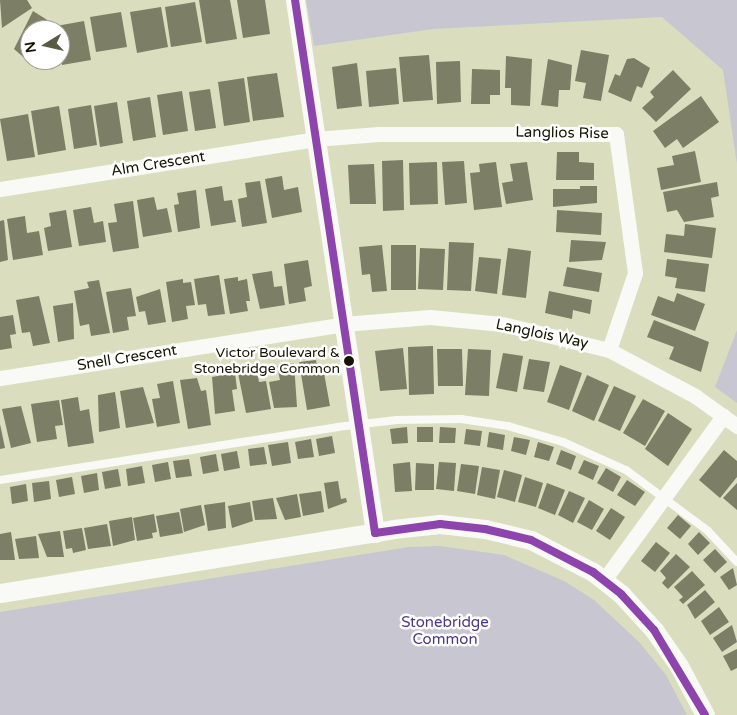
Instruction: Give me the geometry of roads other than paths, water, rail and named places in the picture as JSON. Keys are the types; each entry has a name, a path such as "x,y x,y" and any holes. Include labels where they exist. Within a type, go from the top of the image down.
{"street":[{"path":"295,0 375,533"},
{"name":"Langlios Rise","path":"315,140 462,132 616,134 635,273 609,350"},
{"name":"Alm Crescent","path":"0,189 315,140"},
{"name":"Langlois Way","path":"344,324 430,317 502,324 609,350 650,369 737,426"},
{"name":"Snell Crescent","path":"0,378 344,324"},
{"path":"604,580 723,416"},
{"path":"0,593 440,524 485,529 532,540 604,580 654,630 679,666 705,715"}],"lane":[{"path":"0,480 358,425 397,420 461,419 508,426 601,457 665,496 708,531 737,562"}],"place":[{"name":"Victor Boulevard & Stonebridge Common","path":"349,361"}],"park label":[{"name":"Stonebridge Common","path":"445,630"}]}
